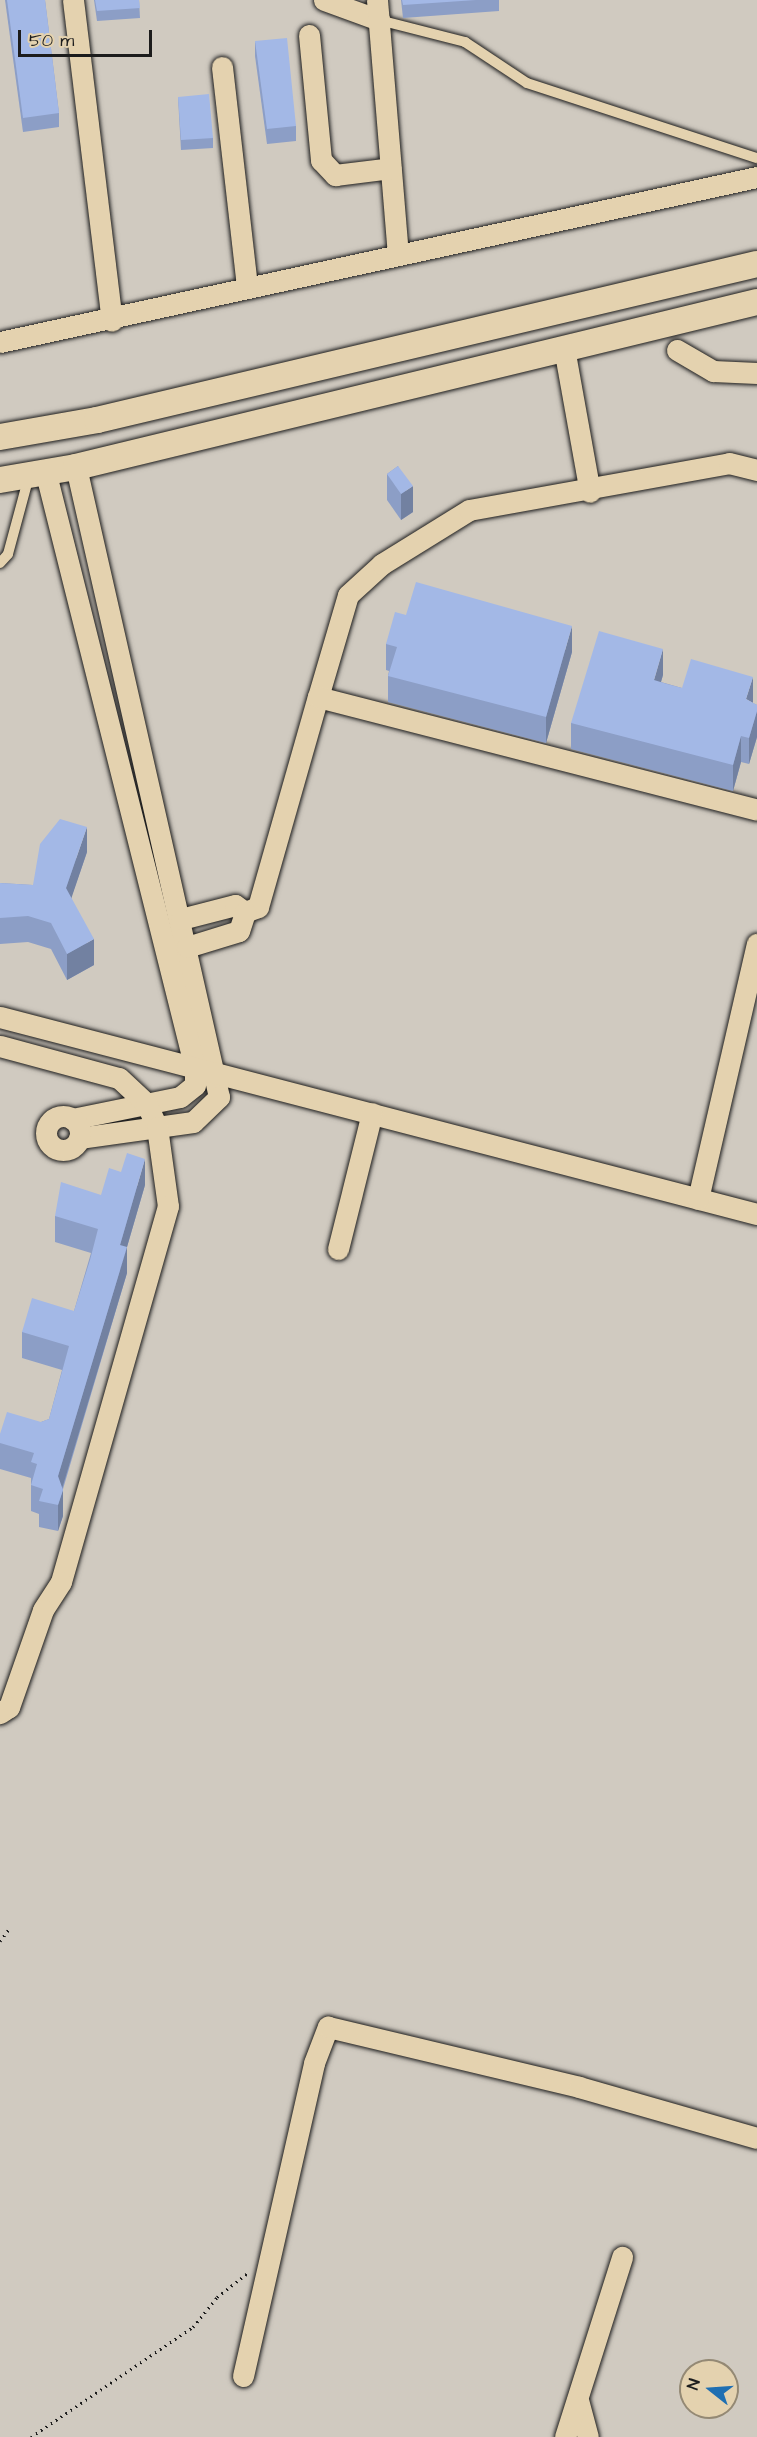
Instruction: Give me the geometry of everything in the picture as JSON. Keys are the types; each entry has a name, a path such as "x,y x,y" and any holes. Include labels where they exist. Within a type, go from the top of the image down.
{"street":[{"path":"73,0 112,321"},
{"path":"324,0 378,10 398,253"},
{"path":"309,35 321,160 335,175 391,168"},
{"path":"222,67 247,287"},
{"path":"0,342 112,321 247,287 398,253 757,177"},
{"path":"0,437 97,420 757,264"},
{"path":"0,480 76,467 757,302"},
{"path":"564,348 590,492"},
{"path":"677,350 713,371 757,374"},
{"path":"245,912 258,907 348,595 382,564 469,510 590,492 729,463 757,470"},
{"path":"38,475 195,1068 195,1085 185,1094 146,1103 76,1128 157,1127 193,1122 209,1110 219,1097 216,1071 76,467"},
{"path":"318,697 757,810"},
{"path":"181,919 235,905 245,912"},
{"path":"187,947 239,931 245,912"},
{"path":"698,1199 757,944"},
{"path":"0,1017 195,1068 216,1071 757,1214"},
{"path":"0,1046 119,1078 146,1103 157,1127 168,1206 61,1582 43,1610 9,1707 0,1713"},
{"path":"338,1249 372,1113"},
{"path":"243,2376 321,2037 332,2026 757,2138"},
{"path":"565,2437 622,2257"},
{"path":"578,2400 588,2437"}],"lane":[{"path":"378,10 465,42 527,83 757,158"},
{"path":"0,563 8,554 38,475"}],"path":[{"path":"0,1941 9,1929"},
{"path":"31,2437 193,2327 241,2276 266,2278"}],"building":[{"path":"7,0 45,0 59,113 23,118"},
{"path":"95,0 139,0 140,8 97,11"},
{"path":"402,0 476,0 403,5"},
{"path":"287,38 296,126 267,129 255,41"},
{"path":"209,94 213,138 181,140 178,97"},
{"path":"398,466 413,486 401,494 387,474"},
{"path":"416,582 572,626 546,717 388,676 397,647 386,644 395,612 406,615"},
{"path":"599,631 663,649 654,680 667,684 682,688 691,659 753,677 746,699 757,705 757,711 749,738 741,736 733,765 571,723"},
{"path":"60,819 87,827 66,888 94,939 67,954 51,923 28,916 0,918 0,883 33,885 40,844"},
{"path":"127,1153 145,1159 120,1245 127,1247 58,1476 63,1490 58,1505 39,1501 43,1489 31,1485 37,1464 31,1462 34,1453 0,1443 0,1434 7,1412 41,1422 49,1419 69,1346 22,1332 32,1298 74,1311 90,1260 98,1229 55,1216 61,1182 101,1195 109,1168 121,1172"}]}
